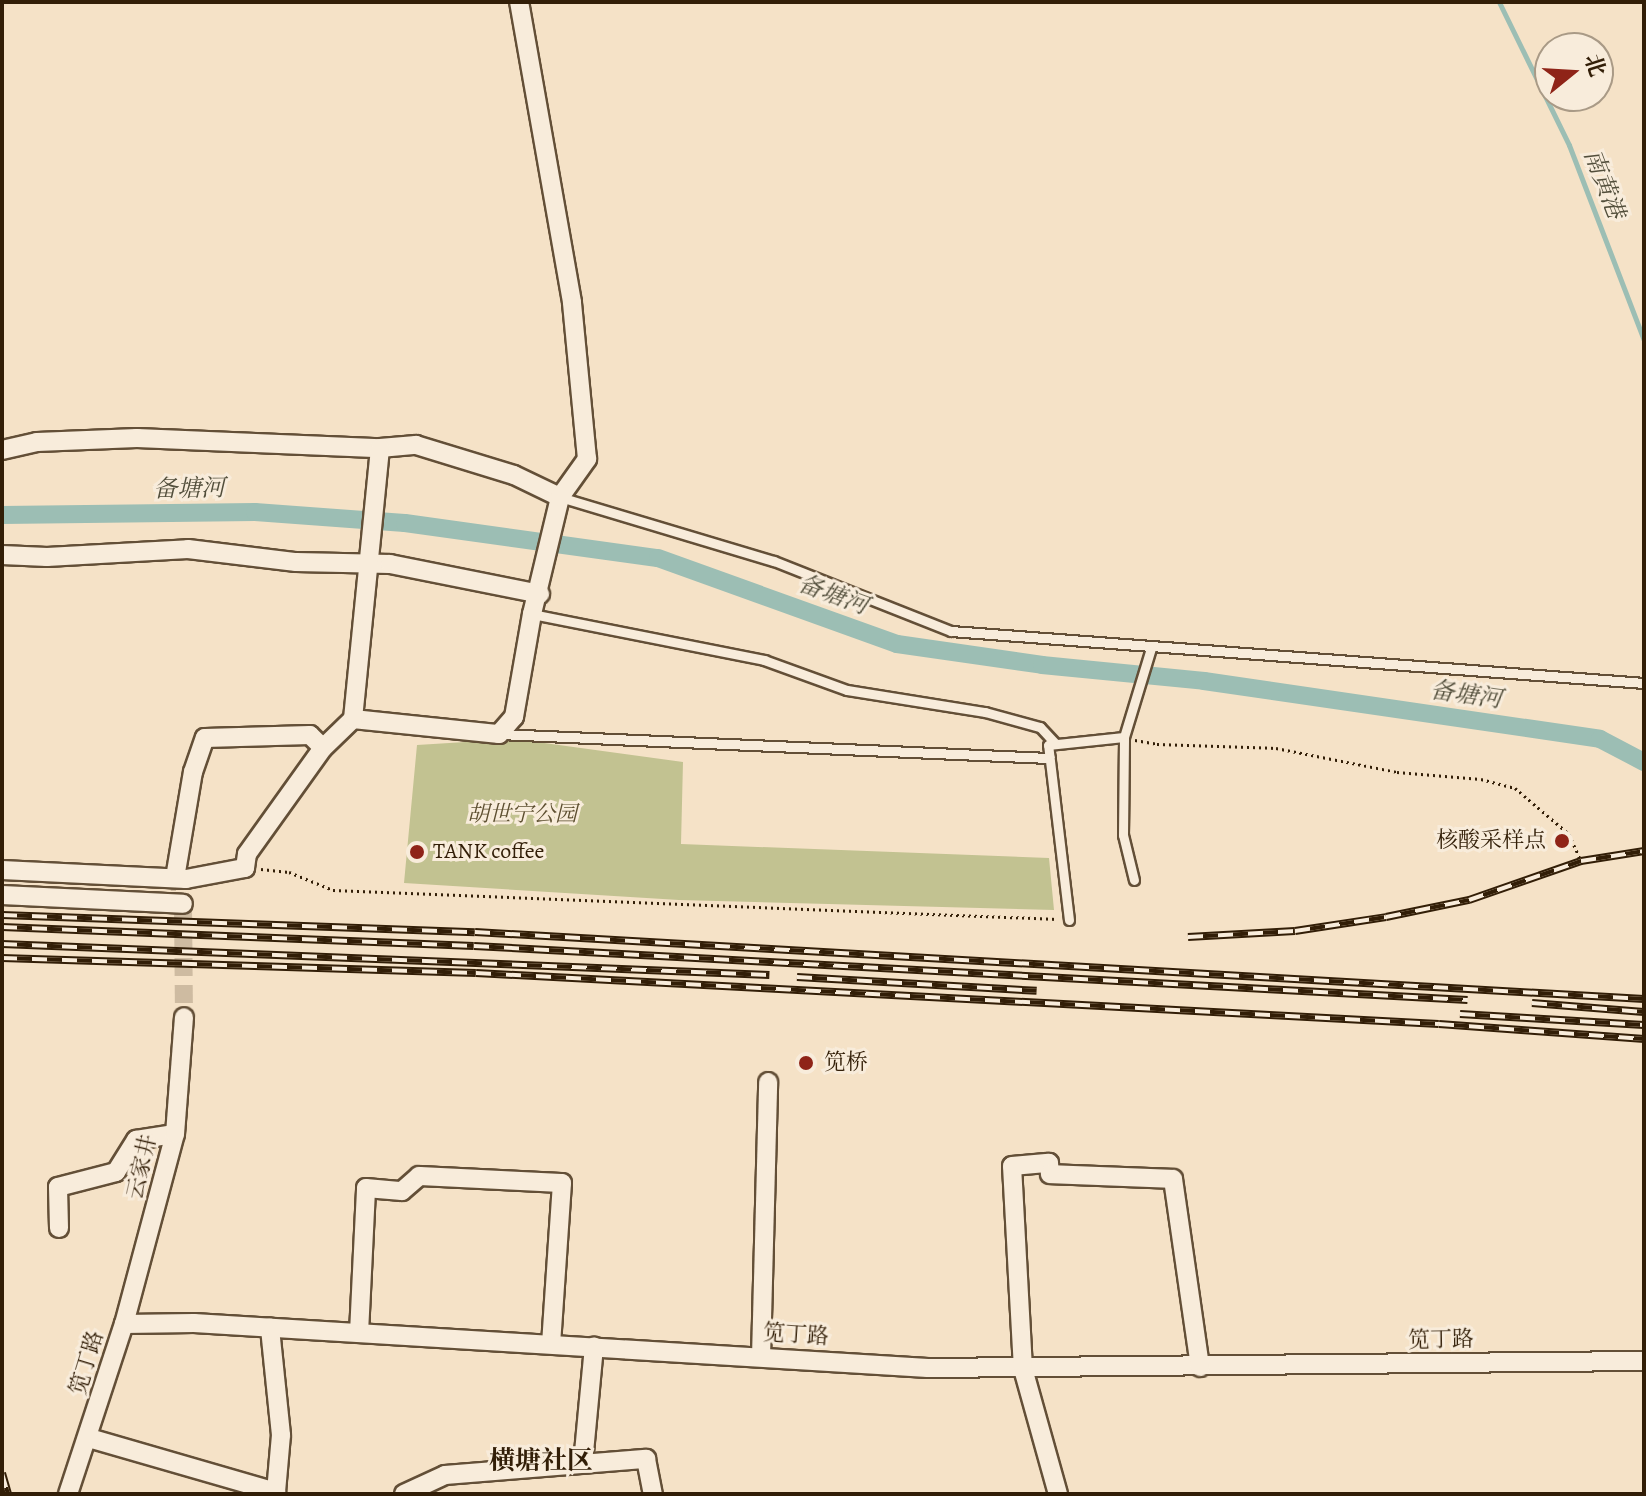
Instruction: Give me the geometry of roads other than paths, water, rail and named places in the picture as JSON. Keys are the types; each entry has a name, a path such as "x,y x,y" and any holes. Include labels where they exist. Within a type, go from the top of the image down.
{"street":[{"path":"353,719 499,734 514,717 532,614 540,594 560,501 587,459 572,302 519,2"},
{"path":"2,450 37,442 137,438 380,448 416,445 514,475 560,501"},
{"path":"2,870 186,879 245,868 247,854 323,748 353,719 371,564 380,448"},
{"path":"2,555 47,557 188,549 296,562 390,564 540,594"},
{"path":"176,872 193,772 205,738 310,735 323,748"},
{"path":"2,895 183,904"},
{"name":"云家井","path":"124,1324 175,1134 184,1017"},
{"path":"761,1357 768,1082"},
{"path":"59,1228 58,1187 116,1172 136,1140 175,1134"},
{"path":"1058,1494 1023,1369 1012,1166 1049,1163 1050,1174 1173,1179 1200,1367"},
{"path":"359,1333 366,1188 402,1191 419,1176 562,1183 551,1344"},
{"name":"笕丁路","path":"68,1494 89,1438 124,1324 194,1323 928,1368 1644,1361"},
{"path":"89,1438 279,1493 281,1435 270,1328"},
{"path":"583,1463 594,1347"},
{"path":"404,1494 445,1475 646,1459 653,1494"}],"lane":[{"path":"560,501 774,561 951,631 1644,683"},
{"path":"532,614 764,660 847,690 985,712 1040,727 1056,744"},
{"path":"1134,880 1123,835 1124,737 1151,648"},
{"path":"499,734 1049,758"},
{"path":"1069,920 1048,745 1124,737"}],"waterway":[{"name":"南黄港","path":"1499,2 1569,145 1644,340"},
{"name":"备塘河","path":"2,515 255,512 405,523 658,558 897,644 1042,665 1204,681 1600,739 1644,762"}],"tunnel":[{"path":"176,872 183,904 184,1017"}],"railway":[{"path":"1188,937 1295,931 1386,917 1469,900 1581,861 1644,851"},
{"path":"2,915 475,932 1644,999"},
{"path":"2,927 474,946 1468,1000"},
{"path":"2,944 769,975"},
{"path":"2,958 476,973 1439,1024 1644,1039"},
{"path":"797,977 1037,991"},
{"path":"1532,1003 1644,1012"},
{"path":"1460,1014 1644,1025"},
{"path":"2,1473 8,1494"}],"place":[{"name":"核酸采样点","path":"1562,841"},
{"name":"TANK coffee","path":"417,852"},
{"name":"笕桥","path":"806,1063"}],"district":[{"name":"横塘社区","path":"541,1461"}],"park label":[{"name":"胡世宁公园","path":"522,815"}]}
